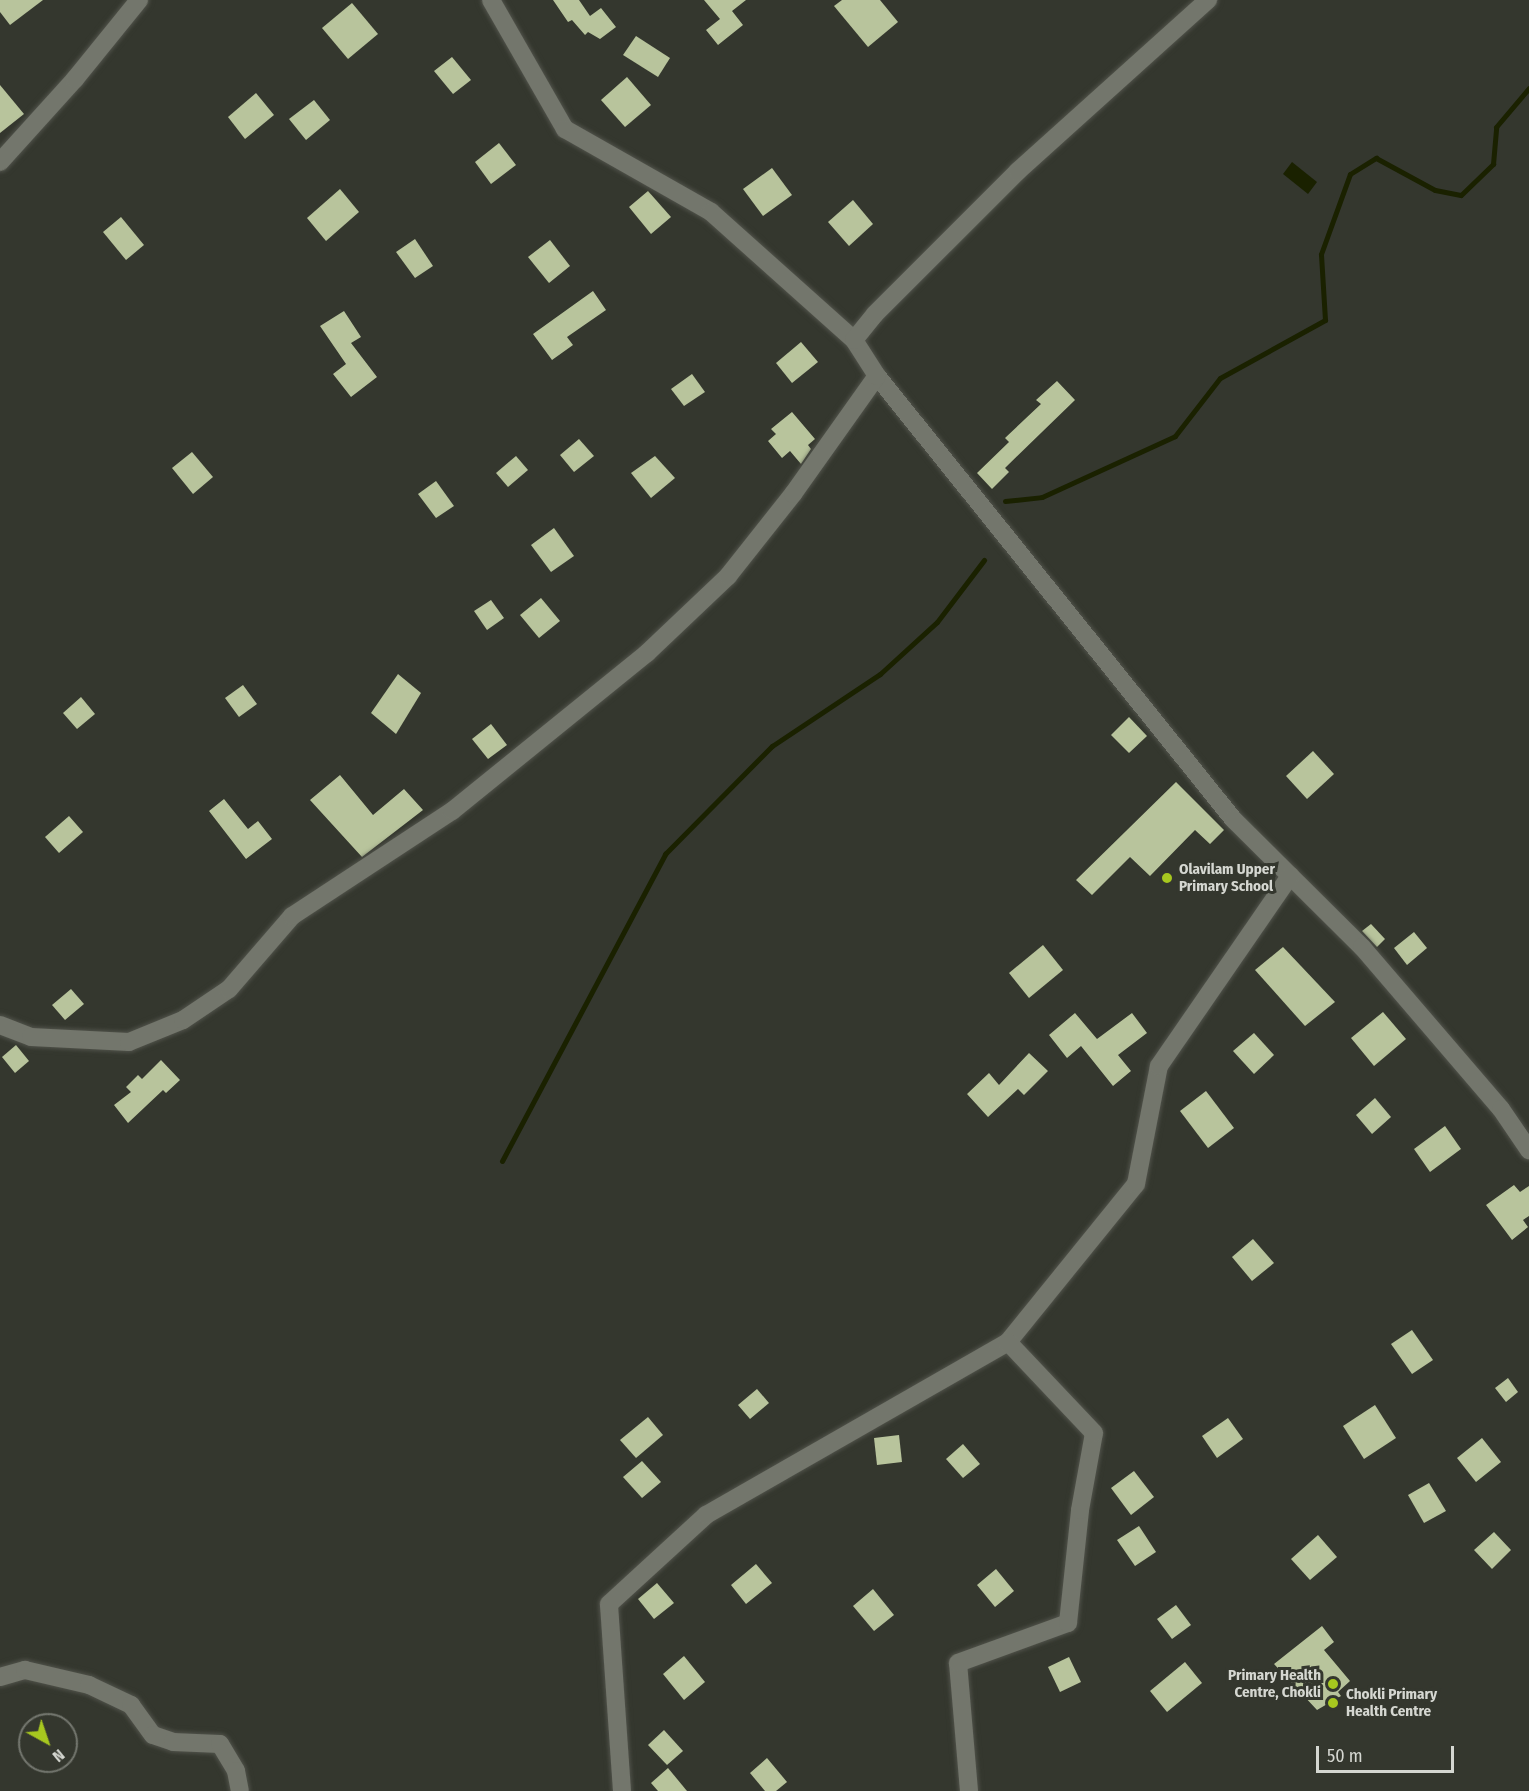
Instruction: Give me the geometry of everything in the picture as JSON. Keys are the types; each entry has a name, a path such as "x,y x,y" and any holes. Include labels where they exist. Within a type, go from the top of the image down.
{"street":[{"path":"0,162 75,79 139,0"},
{"path":"491,0 565,129 711,212 854,340 877,376 1233,819 1362,947 1501,1109 1529,1150"},
{"path":"854,340 912,274 959,234 1018,171 1208,0"},
{"path":"0,1025 31,1037 129,1042 183,1020 228,989 292,916 452,811 656,645 728,576 793,494 877,376"},
{"path":"622,1791 609,1604 706,1515 1008,1342 1136,1184 1159,1066 1290,876"},
{"path":"969,1791 958,1663 1068,1623 1080,1510 1094,1433 1008,1342"},
{"path":"0,1677 25,1670 89,1685 131,1706 153,1735 173,1742 220,1744 236,1771 240,1791"}],"shaded area":[{"path":"1292,162 1317,182 1308,194 1283,174"}],"building":[{"path":"0,0 43,0 10,25 0,12"},
{"path":"553,0 579,0 590,16 601,8 616,27 600,39 588,32 585,35 572,20 568,22"},
{"path":"704,0 746,0 732,11 743,25 718,45 706,30 720,19"},
{"path":"842,0 880,0 898,22 868,47 834,6"},
{"path":"352,3 378,34 348,59 322,28"},
{"path":"636,36 670,58 658,77 623,55"},
{"path":"452,57 471,80 453,94 434,71"},
{"path":"627,77 651,105 625,127 601,100"},
{"path":"0,85 24,114 0,133"},
{"path":"256,93 274,115 245,139 228,117"},
{"path":"314,100 330,120 306,140 289,119"},
{"path":"499,143 516,165 491,184 475,162"},
{"path":"772,168 792,195 763,216 743,189"},
{"path":"340,189 359,212 326,241 307,218"},
{"path":"648,191 671,217 651,234 629,207"},
{"path":"853,200 873,224 849,246 828,222"},
{"path":"121,217 144,245 126,260 103,232"},
{"path":"415,239 433,266 415,278 396,252"},
{"path":"550,240 570,266 549,283 528,257"},
{"path":"593,291 606,310 567,337 573,345 552,360 533,334"},
{"path":"344,311 361,337 351,343 377,377 351,397 333,374 346,364 320,326"},
{"path":"801,342 818,362 792,383 776,363"},
{"path":"692,374 705,392 684,406 671,389"},
{"path":"1057,381 1075,400 1005,468 1009,472 992,489 977,473 1009,442 1005,438 1041,404 1036,400"},
{"path":"792,412 815,439 808,445 811,449 801,464 790,451 782,458 768,441 776,434 771,429"},
{"path":"579,439 594,456 574,472 560,455"},
{"path":"192,452 213,477 193,494 172,468"},
{"path":"516,456 528,470 508,487 496,473"},
{"path":"655,456 675,478 651,498 631,473"},
{"path":"436,481 454,506 436,518 418,494"},
{"path":"554,528 574,556 551,572 531,545"},
{"path":"541,598 560,621 539,638 520,615"},
{"path":"491,600 504,618 487,630 474,611"},
{"path":"398,674 421,693 396,734 371,713"},
{"path":"243,685 257,704 239,717 225,698"},
{"path":"81,697 95,714 77,729 63,713"},
{"path":"1129,717 1147,736 1129,753 1111,735"},
{"path":"491,724 507,745 488,759 472,739"},
{"path":"1313,751 1334,774 1307,799 1286,776"},
{"path":"340,775 373,815 404,789 423,810 362,857 310,800"},
{"path":"1176,782 1224,830 1210,844 1195,830 1150,876 1130,857 1092,895 1076,880"},
{"path":"224,799 248,829 258,821 272,839 246,859 209,811"},
{"path":"69,816 83,832 59,853 45,837"},
{"path":"1371,924 1385,939 1377,947 1362,931"},
{"path":"1414,932 1427,948 1407,965 1394,948"},
{"path":"1043,945 1063,970 1029,998 1009,973"},
{"path":"1283,947 1335,1002 1305,1026 1255,970"},
{"path":"71,989 84,1004 65,1020 52,1005"},
{"path":"1383,1012 1406,1039 1374,1066 1351,1038"},
{"path":"1075,1013 1097,1039 1132,1013 1147,1033 1118,1055 1131,1071 1113,1086 1081,1046 1067,1058 1049,1035"},
{"path":"1254,1033 1274,1055 1254,1074 1233,1051"},
{"path":"16,1045 29,1061 15,1073 2,1057"},
{"path":"1029,1053 1048,1071 1024,1095 1018,1089 988,1117 967,1094 989,1073 999,1085"},
{"path":"161,1060 180,1080 166,1093 163,1090 128,1123 114,1105 131,1092 126,1087 138,1075 142,1079"},
{"path":"1206,1091 1234,1128 1208,1148 1180,1111"},
{"path":"1375,1098 1391,1117 1372,1134 1356,1115"},
{"path":"1445,1126 1461,1149 1430,1172 1414,1149"},
{"path":"1514,1185 1520,1192 1529,1186 1529,1216 1523,1220 1528,1227 1512,1240 1486,1205"},
{"path":"1253,1239 1274,1263 1252,1281 1232,1257"},
{"path":"1412,1330 1433,1360 1412,1374 1391,1344"},
{"path":"1508,1378 1518,1392 1506,1402 1495,1388"},
{"path":"757,1389 769,1403 750,1419 738,1405"},
{"path":"1375,1405 1396,1438 1364,1459 1343,1426"},
{"path":"648,1417 663,1435 636,1458 620,1440"},
{"path":"1228,1418 1243,1439 1217,1458 1202,1436"},
{"path":"899,1435 902,1462 877,1465 874,1438"},
{"path":"1482,1438 1501,1462 1476,1482 1457,1458"},
{"path":"963,1444 980,1464 963,1478 946,1459"},
{"path":"642,1461 661,1482 642,1498 623,1477"},
{"path":"1134,1471 1154,1497 1131,1515 1111,1488"},
{"path":"1429,1483 1446,1511 1424,1523 1408,1495"},
{"path":"1139,1526 1156,1552 1135,1566 1117,1540"},
{"path":"1494,1532 1511,1550 1492,1569 1474,1550"},
{"path":"1318,1535 1337,1557 1310,1580 1291,1559"},
{"path":"756,1564 772,1583 746,1604 731,1585"},
{"path":"996,1569 1014,1591 995,1607 977,1585"},
{"path":"657,1583 674,1603 654,1619 638,1599"},
{"path":"873,1589 894,1615 874,1631 853,1606"},
{"path":"1176,1605 1191,1625 1172,1639 1157,1619"},
{"path":"1322,1626 1334,1642 1324,1650 1350,1681 1338,1692 1341,1696 1317,1710 1274,1664"},
{"path":"684,1656 705,1682 684,1700 663,1674"},
{"path":"1069,1657 1081,1682 1060,1692 1048,1667"},
{"path":"1185,1662 1202,1683 1167,1712 1150,1691"},
{"path":"664,1730 683,1751 667,1765 648,1745"},
{"path":"767,1758 787,1782 776,1791 765,1791 750,1773"},
{"path":"668,1768 687,1791 658,1791 651,1783"}],"waterway":[{"path":"1005,501 1042,497 1175,436 1220,378 1325,320 1321,254 1350,174 1376,158 1435,190 1461,195 1493,164 1496,127 1529,88"},
{"path":"502,1161 665,854 772,746 880,674 937,622 984,560"}],"place":[{"name":"Olavilam Upper Primary School","path":"1167,878"},
{"name":"Primary Health Centre, Chokli","path":"1333,1684"},
{"name":"Chokli Primary Health Centre","path":"1333,1703"}]}
